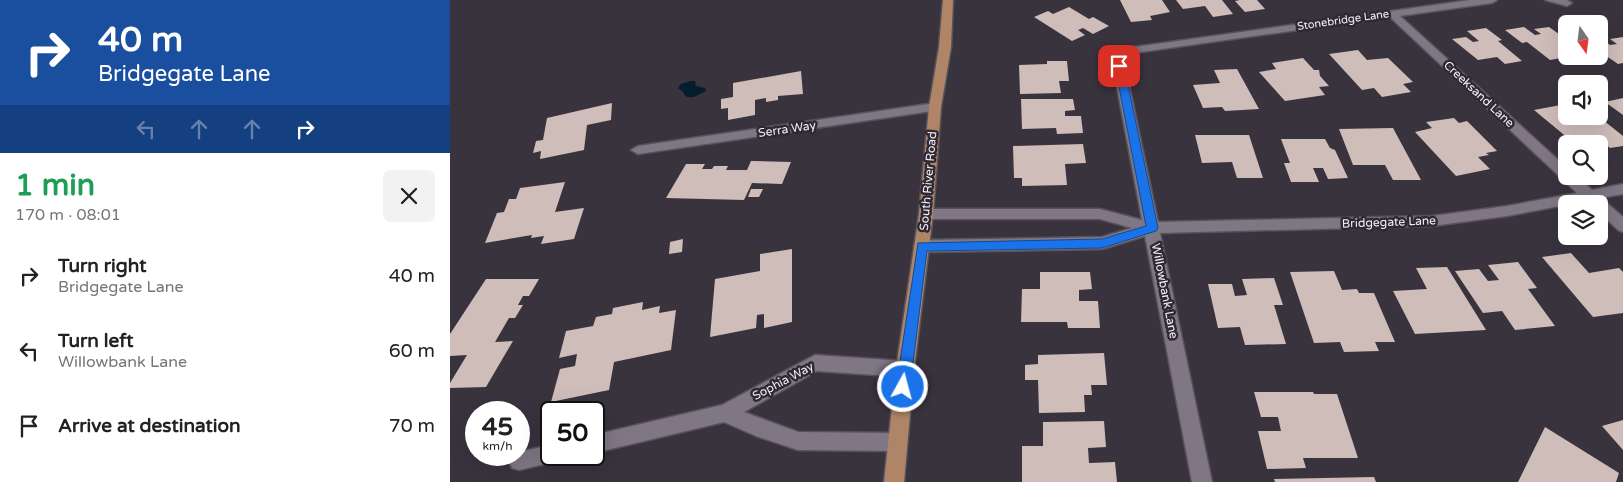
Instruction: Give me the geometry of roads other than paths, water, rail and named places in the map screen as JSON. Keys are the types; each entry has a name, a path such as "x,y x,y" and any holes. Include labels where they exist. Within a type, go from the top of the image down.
{"main road":[{"name":"South River Road","path":"894,482 896,442 926,214 935,107 945,47 948,0"}],"street":[{"name":"Stonebridge Lane","path":"1194,41 1492,0"},
{"path":"1550,0 1567,3"},
{"name":"Creeksand Lane","path":"1391,13 1558,168"},
{"name":"Willowbank Lane","path":"1194,41 1131,50 1122,55 1119,66 1202,482"},
{"name":"Serra Way","path":"638,150 935,107"},
{"name":"Creeksand Lane","path":"1577,185 1587,195"},
{"name":"Bridgegate Lane","path":"1608,196 1623,189"},
{"name":"Bridgegate Lane","path":"922,246 1102,243 1152,228 1432,221 1558,206"},
{"name":"Creeksand Lane","path":"1608,213 1623,226"},
{"name":"Bridgegate Lane","path":"926,214 1100,214 1152,228"},
{"name":"Sophia Way","path":"605,441 725,413 815,362 905,369"},
{"path":"725,413 756,427 798,441 896,442"}],"water":[{"path":"695,81 696,86 705,88 706,91 693,97 685,96 678,88 681,84"}]}
